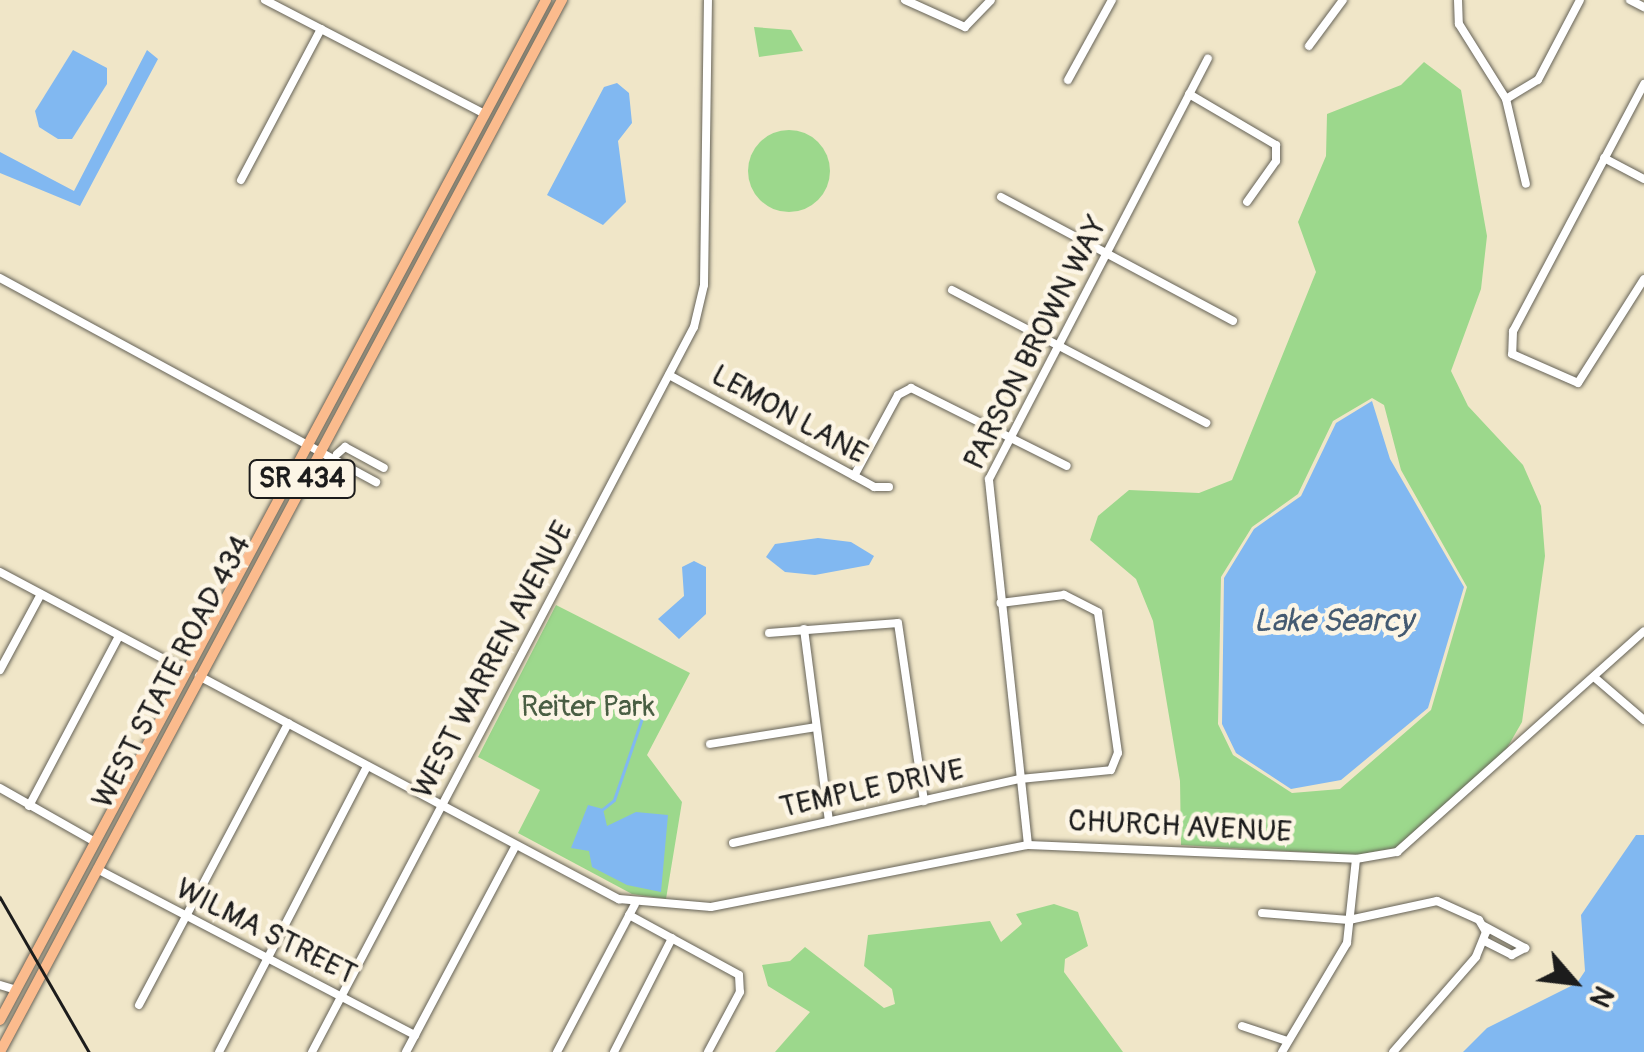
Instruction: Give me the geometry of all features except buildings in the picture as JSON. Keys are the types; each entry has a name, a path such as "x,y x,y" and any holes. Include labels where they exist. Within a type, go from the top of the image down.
{"main road":[{"name":"WEST STATE ROAD 434","path":"0,1020 307,439 546,0"},
{"name":"WEST STATE ROAD 434","path":"0,1052 320,446 562,0"},
{"path":"496,91 496,119"},
{"path":"483,114 486,138"},
{"path":"196,651 198,676"},
{"path":"186,671 186,699"}],"street":[{"path":"264,0 483,114"},
{"name":"WEST WARREN AVENUE","path":"312,1052 669,375 704,285 708,0"},
{"path":"905,0 965,27 991,0"},
{"path":"1068,80 1112,0"},
{"path":"1308,46 1342,0"},
{"path":"1458,0 1459,24 1506,99 1526,184"},
{"path":"1506,99 1538,80 1580,0"},
{"path":"1630,0 1644,7"},
{"path":"241,180 321,28"},
{"name":"PARSON BROWN WAY","path":"1028,845 987,487 1009,436 1208,59"},
{"path":"1644,84 1514,331 1512,354 1578,383 1644,279"},
{"path":"1189,94 1276,145 1276,161 1246,202"},
{"path":"1604,158 1644,180"},
{"path":"1001,197 1233,321"},
{"path":"0,278 337,454 376,482"},
{"path":"952,290 1206,423"},
{"name":"LEMON LANE","path":"669,375 854,476 889,486"},
{"path":"854,476 903,390 920,389 1067,466"},
{"path":"337,454 345,447 384,468"},
{"path":"0,572 186,671"},
{"path":"0,670 40,594"},
{"name":"TEMPLE DRIVE","path":"733,843 1020,779 1097,778 1116,762 1103,622 1073,596 1000,603"},
{"path":"770,633 898,624 924,801"},
{"path":"804,629 829,821"},
{"name":"CHURCH AVENUE","path":"635,904 746,904 1028,845 1356,859 1410,845 1644,631"},
{"path":"29,806 119,636"},
{"path":"198,676 635,904 557,1052"},
{"path":"1594,677 1644,720"},
{"path":"139,1005 288,723"},
{"path":"710,744 816,727"},
{"path":"219,1052 367,766"},
{"path":"0,788 96,842"},
{"path":"406,1052 516,845"},
{"path":"1282,1052 1336,967 1349,920 1356,859"},
{"name":"WILMA STREET","path":"97,870 415,1034"},
{"path":"1262,913 1349,920 1437,902 1526,948 1512,954 1485,940"},
{"path":"629,915 741,981 708,1052"},
{"path":"1393,1052 1485,940 1484,926"},
{"path":"614,1052 672,938"},
{"path":"0,985 16,990"},
{"path":"1242,1026 1287,1041"}],"green space":[{"path":"754,27 791,30 803,51 759,57"},
{"path":"1424,62 1461,90 1487,236 1481,289 1451,371 1468,406 1523,465 1541,506 1545,556 1522,722 1503,755 1395,848 1356,855 1181,845 1180,781 1153,621 1136,579 1090,540 1098,516 1129,490 1199,493 1232,480 1316,272 1298,222 1326,156 1327,114 1401,85","holes":["1372,398 1384,405 1401,470 1467,587 1431,710 1340,789 1292,793 1233,755 1218,724 1221,577 1252,527 1298,494 1333,421"]},
{"path":"781,130 797,130 823,148 830,171 827,187 818,200 797,212 781,212 755,194 748,179 748,163 766,137"},
{"name":"Reiter Park","path":"556,605 690,673 647,755 682,802 666,899 632,894 518,833 540,790 478,757"},
{"path":"1054,904 1078,912 1088,946 1065,959 1064,972 1123,1052 775,1052 810,1012 768,986 762,965 790,961 805,947 884,1008 895,1004 892,989 864,966 868,935 990,921 1001,942 1022,924 1016,914"}],"water":[{"path":"73,50 107,68 107,84 72,139 58,139 39,127 35,111"},
{"path":"147,50 158,59 80,206 0,173 0,152 74,191"},
{"path":"617,83 629,93 632,123 618,141 626,202 603,225 547,195 604,87"},
{"name":"Lake Searcy","path":"1372,401 1390,459 1464,587 1428,708 1341,780 1291,789 1236,753 1222,724 1224,578 1254,529 1301,496 1336,423"},
{"path":"818,538 851,542 874,556 869,565 815,575 785,572 766,557 775,544"},
{"path":"694,561 706,567 706,614 679,639 658,619 684,596 682,567"},
{"path":"588,805 603,809 607,826 636,812 668,815 661,892 627,885 592,867 589,851 571,848"},
{"path":"1636,835 1644,835 1644,1052 1463,1052 1487,1028 1577,983 1585,971 1581,915"}],"waterway":[{"path":"603,809 614,800 649,698"}],"railway":[{"path":"0,897 89,1052"}]}
